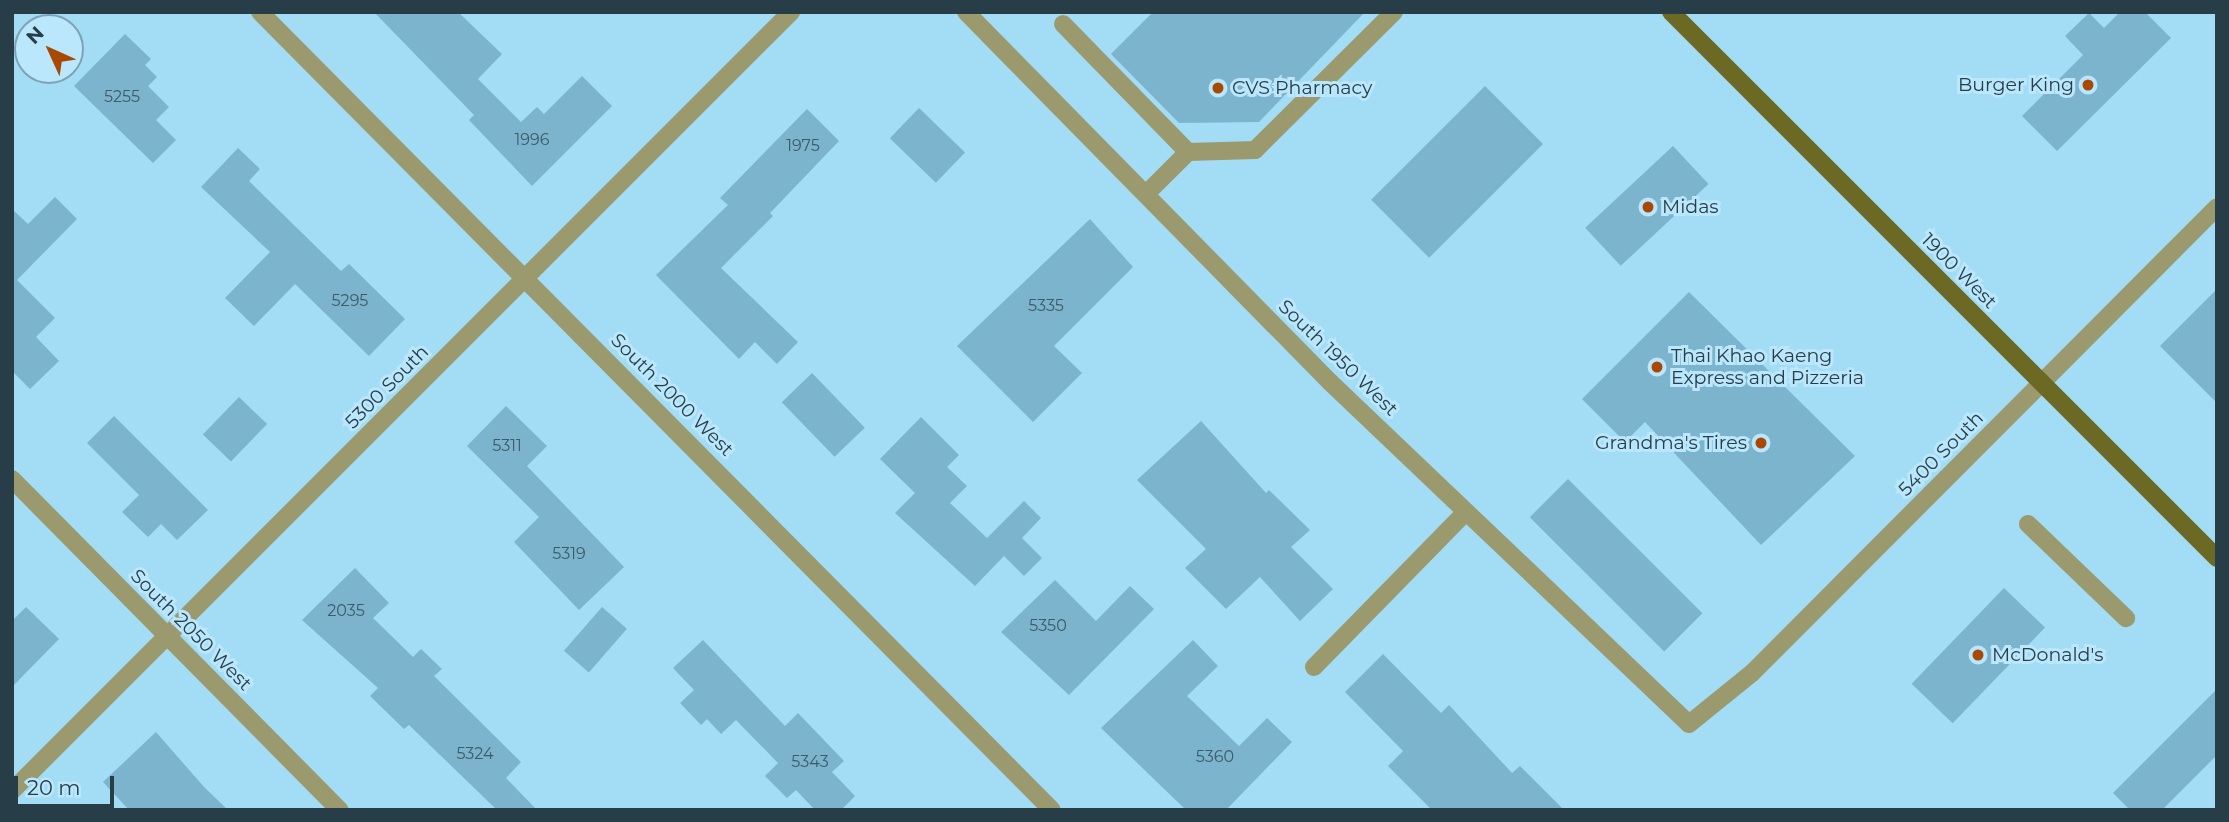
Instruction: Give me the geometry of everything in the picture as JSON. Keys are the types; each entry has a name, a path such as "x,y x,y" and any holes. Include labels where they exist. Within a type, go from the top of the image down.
{"main road":[{"name":"1900 West","path":"1671,12 2217,558"}],"street":[{"name":"South 2000 West","path":"260,12 527,278 1052,810"},
{"name":"5300 South","path":"12,791 791,12"},
{"name":"South 1950 West","path":"967,12 1331,383 1689,724"},
{"path":"1146,194 1188,152 1255,150 1394,12"},
{"path":"1063,24 1188,152"},
{"name":"5400 South","path":"1689,724 1752,673 2217,206"},
{"name":"South 2050 West","path":"12,479 340,810"},
{"path":"1314,667 1466,512"},
{"path":"2028,524 2126,618"}],"building":[{"path":"374,12 458,12 502,54 478,79 521,122 537,107 544,114 582,76 612,106 532,186 469,120 474,115"},
{"name":"CVS Pharmacy","path":"1153,12 1365,12 1259,122 1179,123 1111,54"},
{"name":"Burger King","path":"2120,12 2145,12 2171,38 2057,151 2022,116 2083,55 2065,36 2089,13 2104,28"},
{"path":"125,34 151,59 145,65 157,77 148,86 169,107 156,120 176,140 153,163 74,86 84,84 84,76"},
{"path":"1485,86 1543,144 1429,258 1371,200"},
{"path":"919,108 965,152 936,183 890,138"},
{"path":"807,109 839,141 770,213 773,216 721,268 798,342 777,364 755,342 739,359 656,275 728,205 720,198"},
{"name":"Midas","path":"1673,146 1708,184 1621,266 1585,228"},
{"path":"238,148 260,169 249,181 341,271 349,264 405,319 369,356 295,284 254,326 225,298 270,252 201,187"},
{"path":"55,197 77,219 17,280 55,318 36,337 59,361 30,389 12,371 12,209 28,224"},
{"path":"1090,219 1133,267 1054,346 1082,373 1033,422 957,346"},
{"path":"2217,289 2217,403 2160,346"},
{"path":"1689,292 1855,456 1761,545 1645,422 1625,442 1582,399"},
{"path":"812,373 865,428 835,457 782,402"},
{"path":"239,397 267,424 231,461 203,434"},
{"path":"506,406 547,446 527,466 624,567 579,610 514,542 539,517 467,446"},
{"path":"114,416 208,510 177,540 161,524 148,537 122,512 139,495 87,443"},
{"path":"921,417 959,455 947,467 967,486 950,503 987,538 1024,501 1041,518 1022,538 1042,558 1024,576 1004,556 975,586 895,513 915,493 880,459"},
{"path":"1201,421 1266,493 1269,490 1310,530 1291,547 1333,589 1300,621 1260,577 1226,609 1185,568 1206,549 1137,480"},
{"path":"1568,479 1702,613 1664,652 1530,517"},
{"path":"355,568 389,603 373,618 413,657 421,649 442,669 434,676 521,762 506,778 537,810 497,810 409,725 404,729 370,696 378,688 302,620"},
{"path":"1055,580 1096,621 1130,586 1154,609 1069,695 1001,632"},
{"name":"McDonald's","path":"2004,588 2045,628 1953,723 1912,684"},
{"path":"26,607 59,639 12,687 12,621"},
{"path":"602,607 627,629 589,672 564,651"},
{"path":"703,640 785,726 798,713 844,761 832,772 855,796 841,810 815,810 796,790 787,798 765,776 778,763 736,720 721,734 707,719 701,725 680,703 694,690 673,668"},
{"path":"1193,640 1218,666 1187,696 1239,746 1267,718 1292,742 1226,810 1186,810 1101,728"},
{"path":"1383,654 1441,713 1449,705 1512,773 1520,766 1564,810 1432,810 1388,766 1403,751 1345,692"},
{"path":"2217,689 2217,755 2162,810 2130,810 2113,793"},
{"path":"156,732 228,810 129,810 103,782"}],"place":[{"name":"Burger King","path":"2088,85"},
{"name":"CVS Pharmacy","path":"1218,88"},
{"name":"Midas","path":"1648,207"},
{"name":"Thai Khao Kaeng Express and Pizzeria","path":"1657,367"},
{"name":"Grandma's Tires","path":"1761,443"},
{"name":"McDonald's","path":"1978,655"}]}
